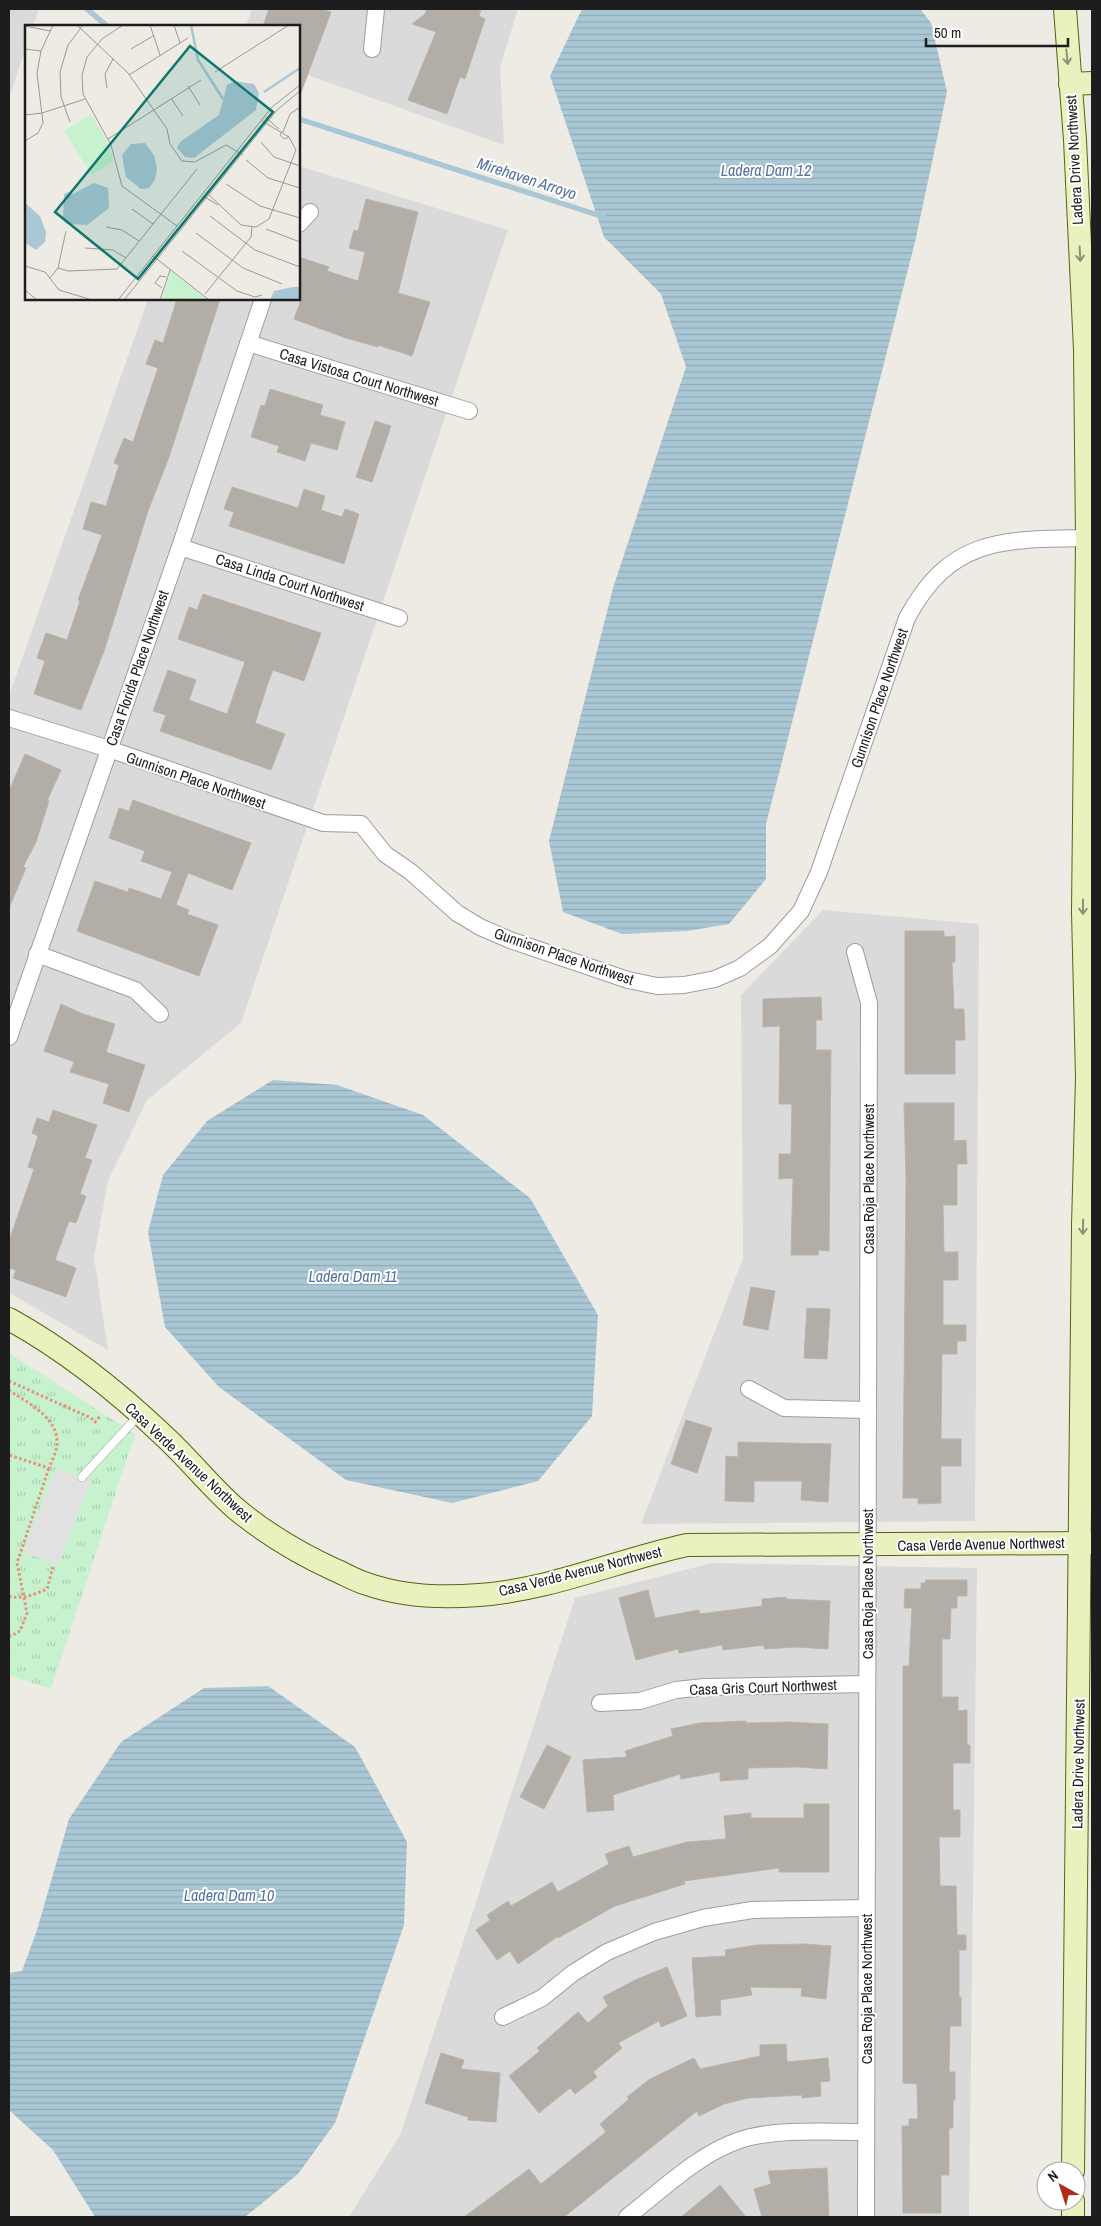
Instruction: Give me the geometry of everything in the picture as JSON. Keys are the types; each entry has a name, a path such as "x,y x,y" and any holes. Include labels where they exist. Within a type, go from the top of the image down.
{"main road":[{"name":"Ladera Drive Northwest","path":"1065,9 1070,84 1083,139 1089,538 1083,912 1090,1078 1083,1225 1086,1543 1084,1944 1073,2161"},
{"path":"1070,84 1092,82"},
{"name":"Casa Verde Avenue Northwest","path":"9,1318 61,1352 108,1387 164,1435 234,1507 266,1533 300,1554 366,1584 403,1593 478,1595 514,1590 646,1554 687,1545 1086,1543"}],"street":[{"path":"372,48 376,9"},
{"name":"Casa Florida Place Northwest","path":"9,1037 180,547 263,300"},
{"name":"Casa Vistosa Court Northwest","path":"248,343 469,411"},
{"name":"Gunnison Place Northwest","path":"9,718 109,749 323,824 361,824 385,854 411,872 457,913 480,927 510,940 628,980 658,986 675,985 716,978 740,968 770,946 801,911 819,872 907,618 920,594 938,573 958,558 986,545 1022,541 1089,538"},
{"name":"Casa Linda Court Northwest","path":"180,547 399,618"},
{"name":"Casa Roja Place Northwest","path":"855,952 868,1003 866,2217"},
{"path":"37,954 135,990 160,1014"},
{"path":"749,1389 784,1408 867,1410"},
{"name":"Casa Gris Court Northwest","path":"600,1702 640,1701 676,1690 704,1687 867,1684"},
{"path":"503,2017 542,1998 573,1974 607,1952 654,1932 703,1918 752,1910 866,1908"},
{"path":"627,2217 713,2152 740,2140 765,2134 866,2132"}],"lane":[{"path":"82,1477 140,1414"}],"path":[{"path":"9,1381 91,1418 95,1422 101,1415"},
{"path":"9,1390 50,1421 57,1445 17,1562 27,1613 20,1631 11,1636 9,1635"},
{"path":"9,1455 50,1468"},
{"path":"9,1596 24,1596 47,1588 53,1567"}],"shaded area":[{"path":"9,9 39,9 33,25 25,25 25,49 9,99"},
{"path":"252,9 518,9 500,67 504,145 300,72 300,25 246,25"},
{"path":"300,166 508,230 241,1023 147,1100 108,1181 94,1257 108,1350 9,1293 9,696 148,300 300,300"},
{"path":"823,910 979,924 975,1521 641,1524 743,1258 741,995"},
{"path":"56,1468 91,1481 58,1565 23,1552"},
{"path":"712,1563 977,1568 969,2217 349,2217 401,2133 575,1598"}],"green space":[{"path":"9,1353 135,1434 51,1689 9,1675"}],"water":[{"name":"Ladera Dam 12","path":"582,9 920,9 931,23 947,92 915,242 766,824 766,879 729,924 687,931 622,934 563,912 549,841 613,588 686,367 661,294 604,237 550,76"},
{"name":"Ladera Dam 11","path":"273,1080 337,1085 423,1115 530,1198 598,1315 592,1416 538,1481 452,1503 346,1480 219,1387 165,1327 148,1232 163,1175 207,1121"},
{"name":"Ladera Dam 10","path":"268,1686 355,1747 407,1842 404,1925 335,2123 298,2174 245,2217 95,2217 53,2150 9,2110 9,1973 22,1971 37,1930 69,1819 121,1742 204,1688"}],"building":[{"path":"269,9 321,9 331,12 300,95 300,25 263,25"},
{"path":"427,9 481,9 479,16 485,19 465,79 460,77 447,114 408,100 436,32 412,24 425,14"},
{"path":"366,199 418,212 398,293 430,302 412,356 378,345 378,347 346,338 294,319 300,303 300,257 329,267 327,271 358,281 365,252 349,248 354,230 358,231"},
{"path":"177,300 220,300 169,457 148,511 104,651 81,710 34,694 45,661 37,658 46,633 67,640 80,601 78,600 102,535 83,529 91,502 106,506 119,465 114,463 124,438 133,442 158,368 146,364 155,340 163,343"},
{"path":"270,389 323,405 320,415 345,422 337,450 311,443 305,461 277,452 279,446 251,437 261,405 265,406"},
{"path":"375,421 391,426 372,482 356,477"},
{"path":"232,487 298,508 304,489 325,496 321,510 342,517 345,509 359,514 344,564 229,526 234,512 224,509"},
{"path":"203,594 321,633 304,681 273,670 269,680 255,723 285,734 271,770 160,731 166,715 153,711 168,670 196,680 189,700 227,714 245,662 178,639 189,607 197,610"},
{"path":"25,754 61,770 47,801 49,801 36,842 23,867 26,868 9,908 9,791"},
{"path":"133,800 251,843 232,890 188,873 176,905 189,910 187,914 218,925 199,976 77,931 95,881 128,892 129,888 161,899 172,872 141,861 145,851 109,838 119,808 129,811"},
{"path":"905,931 944,931 944,937 955,936 955,962 952,962 954,1009 964,1009 965,1040 955,1040 955,1074 905,1074"},
{"path":"821,997 822,1020 816,1020 816,1050 831,1050 829,1251 819,1250 818,1255 791,1255 793,1178 779,1179 779,1154 791,1154 792,1104 779,1104 780,1026 763,1027 763,999"},
{"path":"61,1004 83,1014 115,1024 106,1052 145,1065 129,1112 103,1103 109,1084 70,1072 74,1062 44,1051"},
{"path":"904,1103 954,1103 954,1141 966,1140 967,1164 957,1164 957,1205 943,1205 944,1252 958,1252 958,1280 943,1280 943,1325 966,1325 966,1341 957,1341 957,1354 942,1354 941,1439 961,1439 961,1466 941,1466 941,1503 918,1504 918,1498 903,1498 906,1177"},
{"path":"53,1110 97,1125 85,1158 92,1160 80,1194 86,1196 76,1223 69,1221 55,1260 76,1268 66,1297 13,1278 16,1270 9,1268 9,1241 34,1169 28,1167 38,1136 32,1133 37,1118 49,1122"},
{"path":"751,1287 775,1291 768,1330 743,1325"},
{"path":"807,1308 830,1309 827,1359 804,1358"},
{"path":"686,1420 712,1428 697,1473 671,1464"},
{"path":"738,1442 831,1444 828,1502 801,1500 802,1481 754,1481 754,1502 725,1501 726,1456 738,1457"},
{"path":"926,1580 967,1580 967,1596 957,1596 957,1608 951,1608 950,1639 942,1639 942,1697 958,1697 958,1711 967,1710 967,1745 970,1745 970,1763 953,1763 953,1810 960,1810 960,1837 939,1837 940,1886 956,1886 957,1935 966,1935 966,1950 959,1950 961,2026 950,2026 949,2072 955,2072 955,2100 953,2100 953,2128 949,2128 949,2175 941,2175 941,2213 903,2213 902,2126 909,2126 909,2119 918,2119 917,2084 903,2083 903,1666 909,1666 912,1608 904,1608 905,1589 921,1589 921,1583 925,1583"},
{"path":"648,1590 655,1618 699,1610 700,1614 762,1606 762,1599 786,1597 786,1599 830,1601 828,1649 798,1647 764,1649 764,1645 723,1650 722,1645 679,1653 678,1649 636,1660 619,1598"},
{"path":"746,1721 746,1723 790,1722 828,1724 827,1769 799,1767 748,1768 748,1779 720,1781 720,1772 681,1779 680,1774 613,1795 614,1810 587,1812 583,1760 627,1757 625,1751 673,1736 671,1729 700,1723"},
{"path":"547,1745 571,1757 544,1809 520,1797"},
{"path":"804,1804 829,1804 829,1872 779,1872 779,1868 684,1881 685,1884 615,1906 557,1937 518,1964 510,1951 497,1960 476,1930 490,1920 487,1915 508,1901 511,1906 552,1882 558,1892 609,1864 605,1854 629,1846 633,1857 687,1842 726,1839 724,1816 751,1813 751,1818 804,1818"},
{"path":"806,1944 831,1946 826,1999 801,1996 802,1988 750,1987 752,1995 720,2000 721,2015 696,2017 692,1958 726,1956 725,1950 757,1945"},
{"path":"667,1967 687,2016 661,2027 659,2021 618,2043 622,2048 593,2072 597,2077 575,2094 570,2088 539,2113 509,2076 540,2051 537,2048 578,2012 588,2023 608,2006 603,1997 635,1980"},
{"path":"786,2044 787,2062 828,2058 830,2081 820,2082 821,2096 802,2098 802,2095 748,2098 724,2104 699,2116 697,2111 564,2217 464,2217 529,2169 541,2184 606,2132 600,2124 629,2099 627,2097 650,2079 694,2058 700,2069 760,2056 760,2045"},
{"path":"441,2053 464,2060 461,2069 500,2073 496,2122 468,2120 468,2117 425,2103"},
{"path":"827,2168 829,2216 762,2217 754,2189 771,2184 768,2171"},
{"path":"720,2185 746,2217 681,2217"}],"waterway":[{"name":"Mirehaven Arroyo","path":"87,9 106,25"},
{"name":"Mirehaven Arroyo","path":"300,119 604,217"}]}
